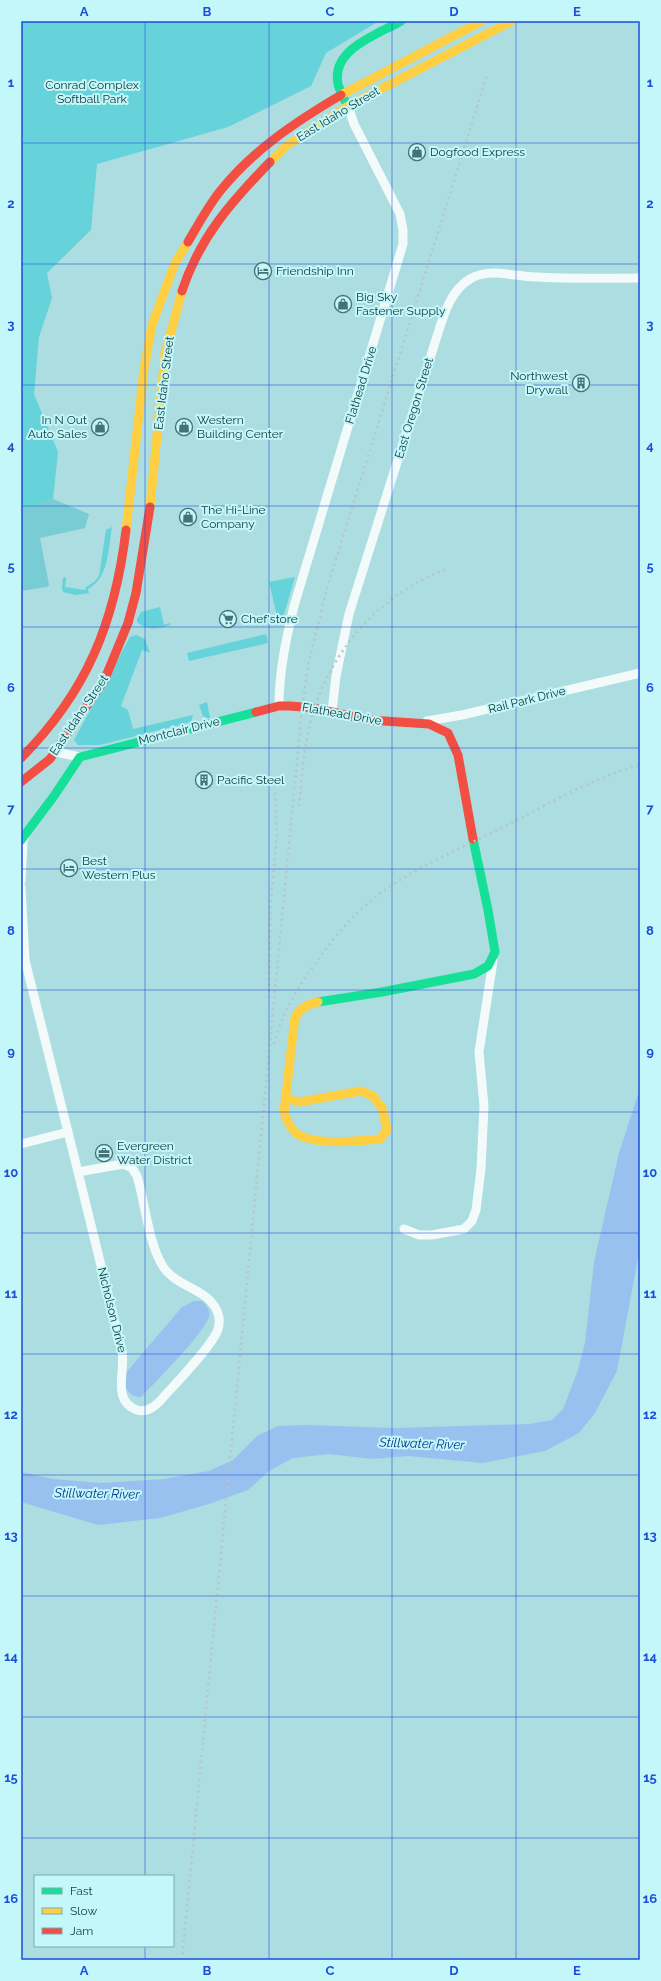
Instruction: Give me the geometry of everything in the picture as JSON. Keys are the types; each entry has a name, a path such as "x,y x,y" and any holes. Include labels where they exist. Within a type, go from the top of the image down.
{"main road":[{"name":"Flathead Drive","path":"348,106 336,78 336,70 339,61 345,53 354,47 401,21"},
{"name":"East Idaho Street","path":"21,758 42,736 67,703 92,659 110,612 120,577 147,351 159,304 175,263 208,208 230,180 250,159 299,120 342,94 482,21"},
{"name":"East Idaho Street","path":"21,782 56,752 104,681 128,624 136,593 148,523 165,354 182,290 195,256 234,199 286,146 348,106 512,21"},
{"name":"Flathead Drive","path":"279,706 290,705 332,711 368,720 432,724 447,732 457,747 461,762 472,834 482,878 495,952"},
{"name":"Montclair Drive","path":"80,757 279,706"},
{"path":"21,840 54,796 80,757"},
{"path":"286,1098 301,1103 342,1093 360,1091 372,1096 382,1104 386,1118 387,1130 380,1139 314,1139 299,1135 288,1125 284,1111 295,1018 300,1009 311,1003 382,992 474,974 488,966 495,952"}],"street":[{"name":"Flathead Drive","path":"279,706 279,687 283,652 294,606 403,244 403,230 400,214 354,124 348,106"},
{"name":"East Oregon Street","path":"332,711 336,676 349,614 442,321 452,298 468,279 479,275 492,273 536,278 640,278"},
{"name":"Rail Park Drive","path":"414,722 438,720 640,673"},
{"name":"Montclair Drive","path":"56,752 80,757"},
{"path":"21,881 23,843 28,830"},
{"name":"Nicholson Drive","path":"21,888 26,960 68,1132 122,1351 123,1363 120,1381 122,1393 132,1407 141,1411 149,1410 159,1402 214,1338 219,1326 217,1311 208,1298 174,1278 161,1264 154,1245 139,1180 132,1168 123,1164 78,1172"},
{"path":"404,1229 419,1235 425,1235 464,1229 472,1221 476,1210 481,1169 484,1106 479,1052 495,952"},
{"path":"21,1144 68,1132"}],"green space":[{"name":"Conrad Complex Softball Park","path":"21,21 379,21 326,53 311,86 228,127 97,164 91,230 47,273 52,298 39,337 34,394 58,452 53,499 21,510"},
{"path":"112,527 104,570 95,584 88,589 89,593 76,595 63,592 63,578 65,577 65,587 85,590 86,587 94,582 99,576 106,530"},
{"path":"295,577 282,621 276,623 273,618 277,616 269,582"},
{"path":"160,607 164,625 170,623 170,625 149,628 137,622 141,612"},
{"path":"266,634 268,643 189,661 187,653"},
{"path":"136,635 145,639 150,653 142,650 121,706 128,710 133,729 193,715 191,722 100,745 78,745 74,740 130,637"},
{"path":"207,702 210,718 203,716 199,705"}],"shaded area":[{"path":"53,499 89,514 85,528 40,538 49,585 47,587 21,591 21,510"}],"water":[{"name":"Stillwater River","path":"640,1088 640,1247 617,1371 595,1413 579,1433 545,1451 482,1463 408,1456 372,1459 329,1454 293,1458 269,1471 248,1490 209,1504 160,1518 98,1525 21,1502 21,1472 53,1479 100,1483 164,1479 209,1471 233,1460 257,1436 278,1426 306,1425 396,1428 529,1424 552,1420 563,1409 577,1373 585,1343 594,1262 619,1153"},
{"path":"194,1301 202,1301 208,1308 209,1313 209,1317 199,1334 141,1397 136,1397 127,1390 124,1383 124,1375 182,1307"}],"railway":[{"path":"182,1960 302,709 308,665 327,588 487,75"},
{"path":"299,806 305,751 311,719 331,670 345,648 361,628 380,609 400,593 447,569"},
{"path":"274,1044 281,1022 296,992 308,973 344,927 360,910 378,895 409,874 443,856 590,783 640,765"},
{"path":"269,998 270,908 277,834 275,793"}],"traffic: fast":[{"path":"345,101 338,84 338,72 342,61 349,52 358,45 401,21"},
{"path":"21,840 54,796 80,757 256,712"},
{"path":"318,1002 382,992 474,974 488,966 495,952 473,839"}],"traffic: slow":[{"path":"341,95 482,21"},
{"path":"270,162 286,146 348,106 512,21"},
{"path":"126,530 144,369 152,325 175,263 188,242"},
{"path":"150,507 165,354 182,291"},
{"path":"286,1098 299,1102 361,1091 373,1096 382,1108 387,1130 380,1139 336,1142 313,1140 304,1137 296,1133 288,1123 284,1111 295,1017 305,1007 318,1002"}],"traffic: jam":[{"path":"188,242 216,196 247,162 276,137 341,95"},
{"path":"182,291 189,272 207,237 242,191 270,162"},
{"path":"21,782 50,759 104,681 128,623 136,593 150,507"},
{"path":"21,758 44,733 64,707 94,654 114,595 121,564 126,530"},
{"path":"256,712 279,706 313,708 369,720 429,724 448,733 458,755 473,839"}],"place":[{"name":"Dogfood Express","path":"417,152"},
{"name":"Friendship Inn","path":"263,271"},
{"name":"Big Sky Fastener Supply","path":"343,304"},
{"name":"Northwest Drywall","path":"581,383"},
{"name":"In N Out Auto Sales","path":"100,427"},
{"name":"Western Building Center","path":"184,427"},
{"name":"The Hi-Line Company","path":"188,517"},
{"name":"Chef'store","path":"228,619"},
{"name":"Pacific Steel","path":"204,780"},
{"name":"Best Western Plus","path":"69,868"},
{"name":"Evergreen Water District","path":"104,1153"}]}
